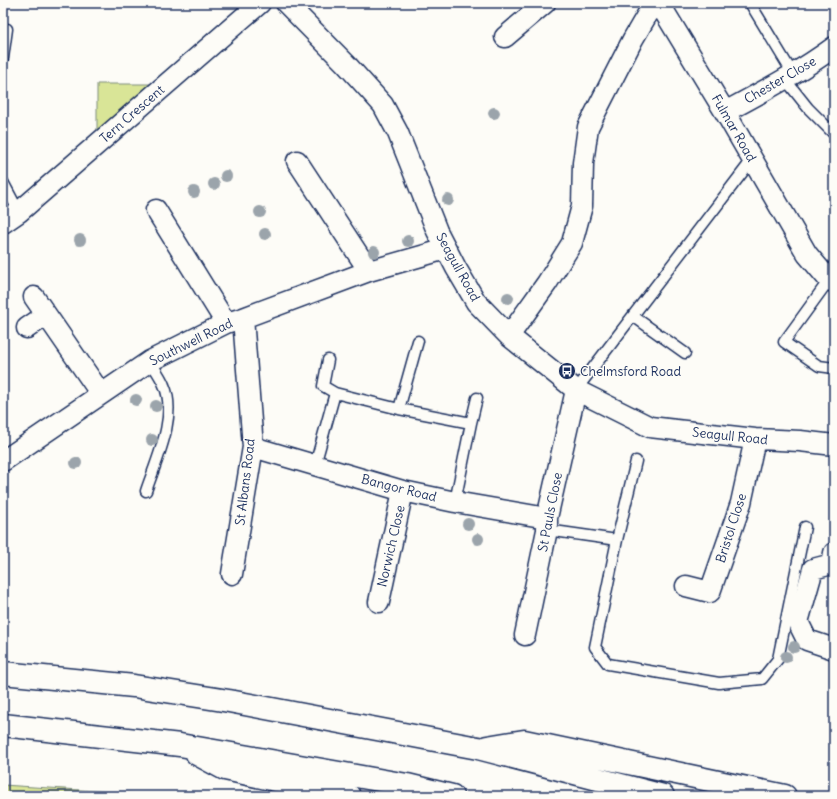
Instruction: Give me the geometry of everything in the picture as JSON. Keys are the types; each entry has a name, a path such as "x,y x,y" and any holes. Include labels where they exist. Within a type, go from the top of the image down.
{"highway":[{"path":"3,673 150,689 228,701 478,748 663,796"},
{"path":"3,725 180,745 407,785 452,796"},
{"path":"478,748 524,741 785,796"},
{"path":"180,745 225,769 349,796"}],"street":[{"name":"Tern Crescent","path":"3,223 19,212 260,3"},
{"name":"Seagull Road","path":"286,3 346,64 383,105 398,133 428,209 446,249 476,302 509,336 576,390 650,426 755,440 800,441 834,445"},
{"path":"505,38 545,3"},
{"path":"509,336 547,283 572,243 582,206 583,163 588,127 633,39 647,15 658,3"},
{"name":"Fulmar Road","path":"658,3 725,112 807,254 831,281"},
{"name":"Chester Close","path":"725,112 814,62 834,46"},
{"path":"297,161 369,271"},
{"path":"156,210 235,321"},
{"name":"Southwell Road","path":"3,461 150,361 235,321 369,271 446,249"},
{"path":"34,297 101,394"},
{"path":"27,328 46,315"},
{"name":"St Albans Road","path":"232,574 253,447 235,321"},
{"name":"St Pauls Close","path":"525,635 576,390"},
{"name":"Bristol Close","path":"686,586 710,592 741,503 755,440"},
{"name":"Bangor Road","path":"253,447 404,491 547,524"},
{"name":"Norwich Close","path":"379,602 404,491"},
{"path":"834,553 832,564 813,569 798,622 806,640 834,648"}],"lane":[{"path":"750,3 789,77 808,108 834,134"},
{"path":"3,58 7,29"},
{"path":"576,390 752,160"},
{"path":"3,182 19,212"},
{"path":"831,281 784,342 819,366 834,368"},
{"path":"633,316 685,353"},
{"path":"399,409 418,341"},
{"path":"328,360 323,386 335,393 399,409 471,423"},
{"path":"146,491 167,426 169,410 168,397 164,385 150,361"},
{"path":"315,465 335,393"},
{"path":"455,502 476,398"},
{"path":"636,461 617,540 595,647 608,664 719,682 762,679 778,659 805,527"},
{"path":"547,524 617,540"}],"green space":[{"path":"97,84 156,84 97,134"},
{"path":"3,785 157,795 161,796 3,796"}],"place":[{"name":"Chelmsford Road","path":"567,371"}]}
